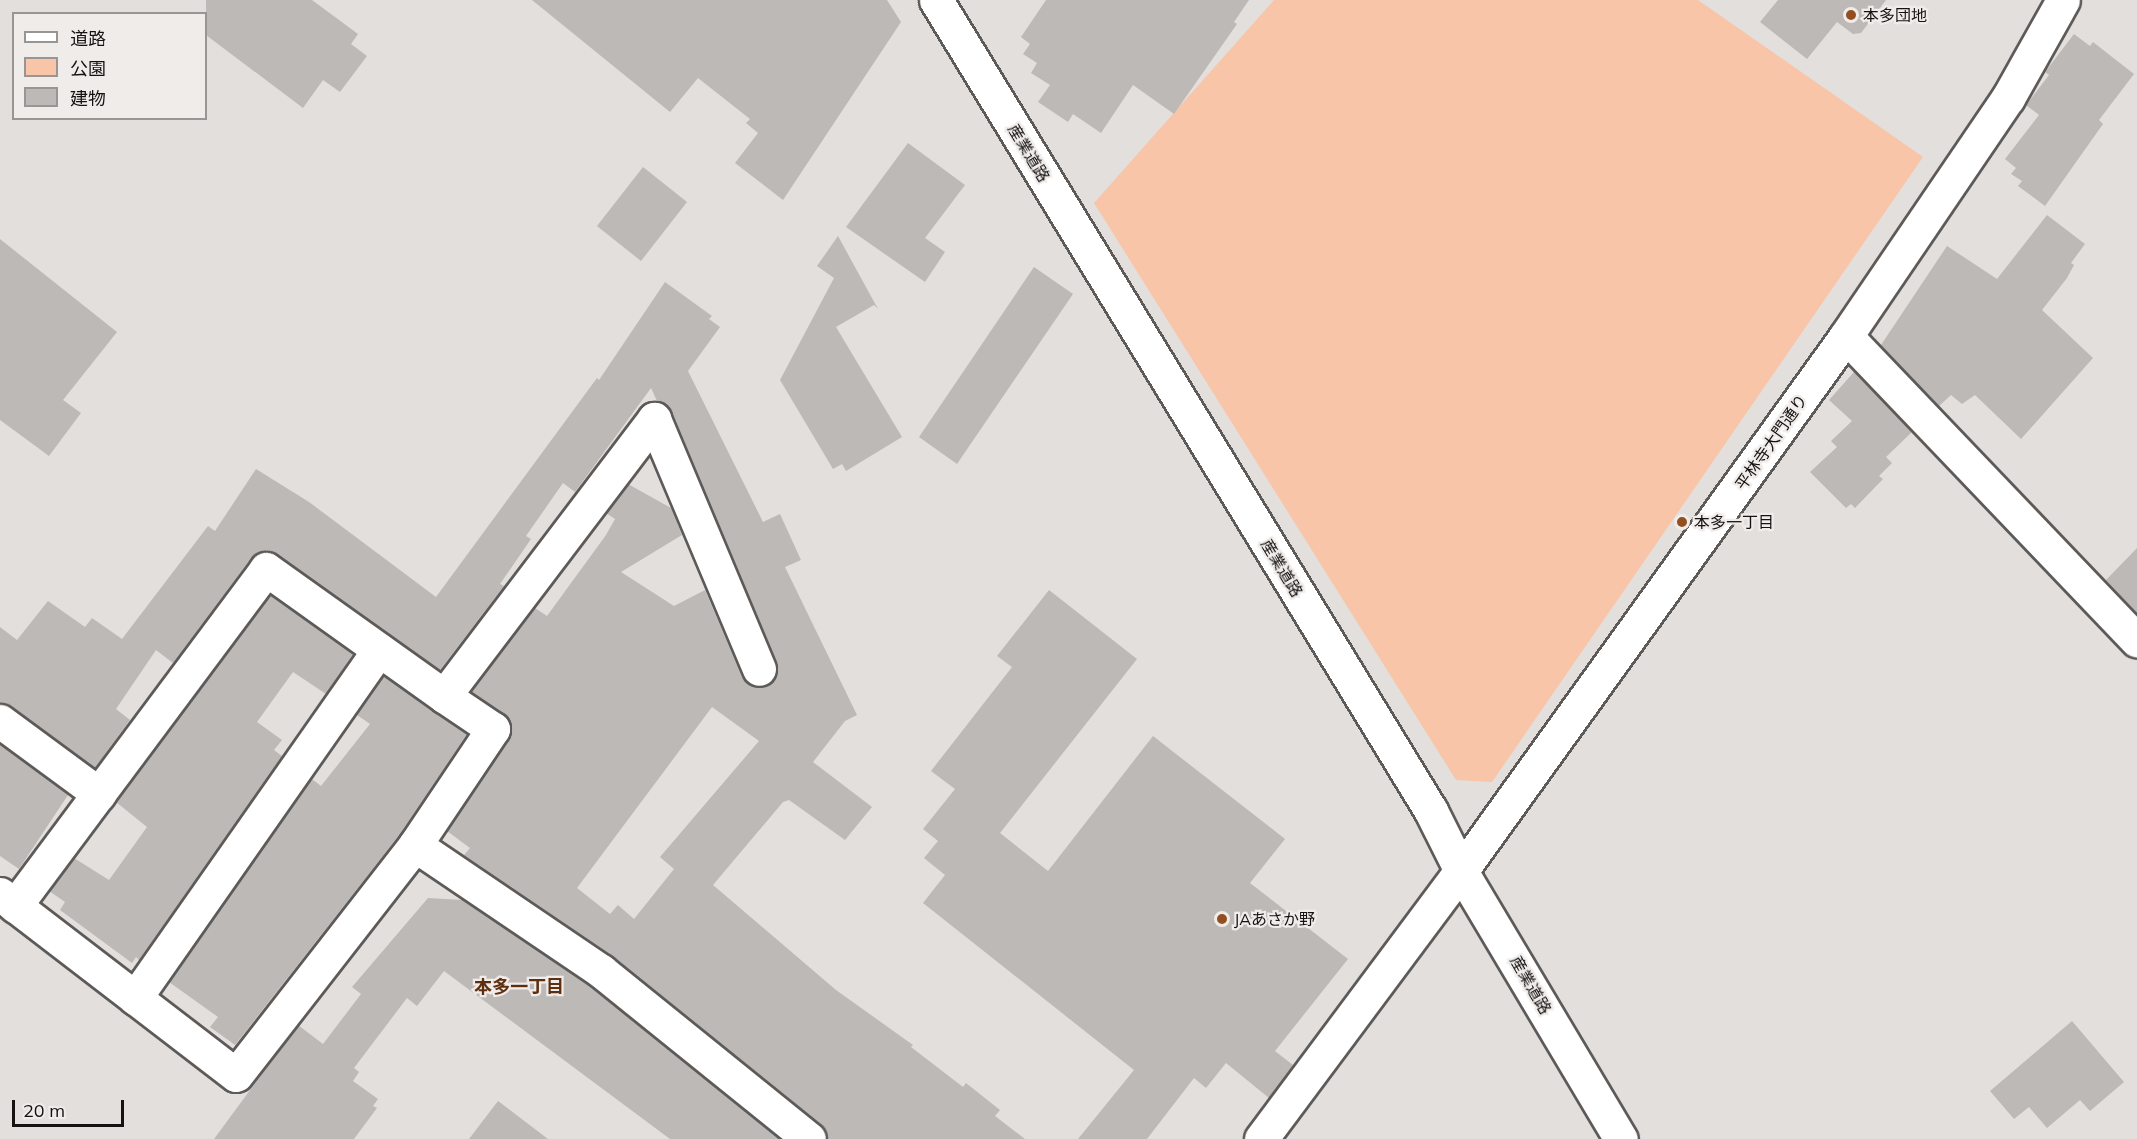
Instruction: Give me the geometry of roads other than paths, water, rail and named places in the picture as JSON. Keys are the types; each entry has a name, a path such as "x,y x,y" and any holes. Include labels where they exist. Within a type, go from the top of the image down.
{"street":[{"name":"産業道路","path":"936,0 1431,811 1461,871 1621,1139"},
{"name":"平林寺大門通り","path":"1261,1139 1461,871 1846,336 2008,98 2063,0"},
{"path":"1846,336 2137,640"},
{"path":"444,696 654,419 759,669"},
{"path":"266,569 378,650 494,729 415,845 236,1075 7,900 99,794 266,569"},
{"path":"135,998 378,650"},
{"path":"0,721 99,794"},
{"path":"415,845 601,971 809,1139"}],"place":[{"name":"本多団地","path":"1851,15"},
{"name":"本多一丁目","path":"1682,522"},
{"name":"JAあさか野","path":"1222,919"}],"district":[{"name":"本多一丁目","path":"519,987"}]}
